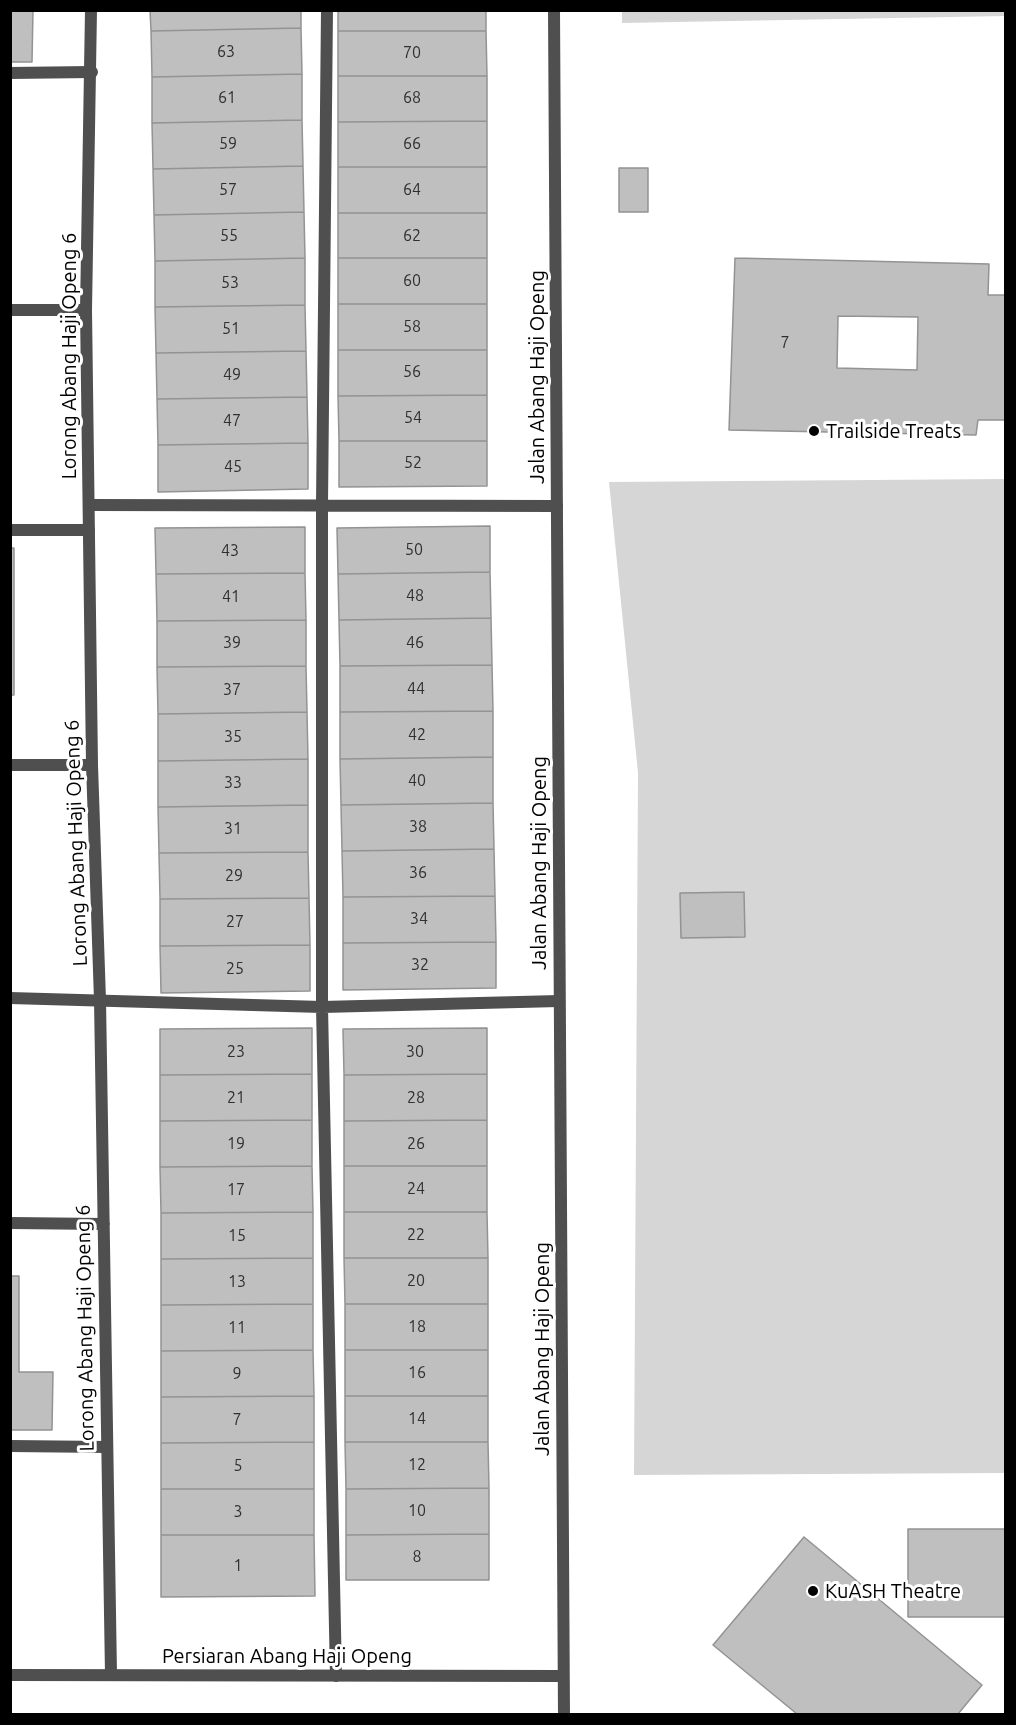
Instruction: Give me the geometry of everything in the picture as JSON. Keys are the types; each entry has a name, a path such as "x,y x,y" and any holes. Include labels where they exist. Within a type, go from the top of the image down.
{"street":[{"name":"Lorong Abang Haji Openg 6","path":"91,10 92,72 86,310 92,765 100,1000 111,1674"},
{"path":"327,10 322,504 322,1007 336,1676"},
{"name":"Jalan Abang Haji Openg","path":"554,10 564,1714"},
{"path":"10,73 92,72"},
{"path":"10,310 86,310"},
{"path":"89,505 557,506"},
{"path":"10,530 89,530"},
{"path":"10,765 92,765"},
{"path":"10,998 322,1007 560,1001"},
{"path":"10,1223 104,1224"},
{"path":"10,1446 106,1447"},
{"name":"Persiaran Abang Haji Openg","path":"10,1675 563,1676"}],"shaded area":[{"path":"622,10 1005,10 1005,16 622,23"},
{"path":"1005,479 1005,1473 634,1475 638,773 609,482"}],"building":[{"path":"10,10 33,10 32,62 10,62"},
{"path":"150,10 301,10 301,28 151,31"},
{"path":"338,10 486,10 486,31 338,31"},
{"path":"301,28 302,74 152,77 151,31"},
{"path":"338,31 486,31 487,76 338,76"},
{"path":"302,74 302,120 152,123 152,77"},
{"path":"338,76 487,76 487,121 338,122"},
{"path":"302,120 303,166 153,169 152,123"},
{"path":"487,121 487,167 338,167 338,122"},
{"path":"303,166 304,212 154,215 153,169"},
{"path":"338,167 487,167 487,213 338,213"},
{"path":"619,168 648,168 648,212 619,212"},
{"path":"304,212 305,258 155,261 154,215"},
{"path":"338,213 487,213 487,258 338,258"},
{"path":"305,258 305,305 155,307 155,261"},
{"path":"338,258 487,258 487,304 338,304"},
{"path":"735,258 989,264 988,295 1006,295 1006,420 978,420 976,435 729,430","holes":["838,316 918,317 917,370 837,368"]},
{"path":"338,304 487,304 487,350 338,350"},
{"path":"305,305 306,351 156,353 155,307"},
{"path":"338,350 487,350 487,395 338,396"},
{"path":"306,351 307,397 157,399 156,353"},
{"path":"487,395 487,441 339,441 338,396"},
{"path":"307,397 308,443 158,445 157,399"},
{"path":"339,441 487,441 487,486 339,487"},
{"path":"308,443 308,489 158,492 158,445"},
{"path":"490,526 490,572 338,574 337,528"},
{"path":"305,527 305,573 156,574 155,528"},
{"path":"10,548 14,548 14,695 10,695"},
{"path":"490,572 491,618 339,620 338,574"},
{"path":"305,573 306,620 157,621 156,574"},
{"path":"491,618 492,665 340,666 339,620"},
{"path":"306,620 306,666 157,667 157,621"},
{"path":"492,665 493,711 340,712 340,666"},
{"path":"306,666 307,712 158,714 157,667"},
{"path":"493,711 493,757 340,759 340,712"},
{"path":"307,712 308,759 158,761 158,714"},
{"path":"493,757 493,803 341,805 340,759"},
{"path":"308,759 308,805 158,807 158,761"},
{"path":"493,803 494,849 342,851 341,805"},
{"path":"308,805 308,852 159,853 158,807"},
{"path":"494,849 495,896 343,897 342,851"},
{"path":"308,852 309,898 160,899 159,853"},
{"path":"744,892 745,937 681,938 680,893"},
{"path":"495,896 496,942 343,943 343,897"},
{"path":"309,898 310,945 160,946 160,899"},
{"path":"496,942 496,988 343,990 343,943"},
{"path":"310,945 310,991 161,993 160,946"},
{"path":"312,1028 312,1074 160,1075 160,1029"},
{"path":"487,1028 487,1074 344,1075 343,1029"},
{"path":"312,1074 312,1120 160,1121 160,1075"},
{"path":"487,1074 487,1120 344,1121 344,1075"},
{"path":"312,1120 312,1166 160,1167 160,1121"},
{"path":"487,1120 487,1166 344,1166 344,1121"},
{"path":"312,1166 313,1212 161,1213 160,1167"},
{"path":"344,1166 487,1166 487,1212 344,1212"},
{"path":"313,1212 313,1258 161,1259 161,1213"},
{"path":"344,1212 487,1212 488,1258 344,1258"},
{"path":"313,1258 313,1304 161,1305 161,1259"},
{"path":"344,1258 488,1258 488,1304 345,1304"},
{"path":"10,1276 19,1276 19,1372 53,1372 52,1430 10,1430"},
{"path":"313,1304 313,1350 161,1351 161,1305"},
{"path":"345,1304 488,1304 488,1350 345,1350"},
{"path":"313,1350 314,1396 161,1397 161,1351"},
{"path":"345,1350 488,1350 488,1396 345,1396"},
{"path":"314,1396 314,1442 161,1443 161,1397"},
{"path":"345,1396 488,1396 488,1442 345,1442"},
{"path":"314,1442 314,1489 161,1489 161,1443"},
{"path":"345,1442 488,1442 489,1488 346,1489"},
{"path":"489,1488 489,1534 346,1535 346,1489"},
{"path":"161,1489 314,1489 314,1535 161,1535"},
{"path":"908,1529 1006,1529 1006,1617 908,1617"},
{"path":"489,1534 489,1580 346,1580 346,1535"},
{"path":"161,1535 314,1535 315,1596 161,1597"},
{"name":"KuASH Theatre","path":"804,1537 982,1685 958,1714 797,1714 713,1645"}],"place":[{"name":"Trailside Treats","path":"814,431"},
{"name":"KuASH Theatre","path":"813,1591"}]}
